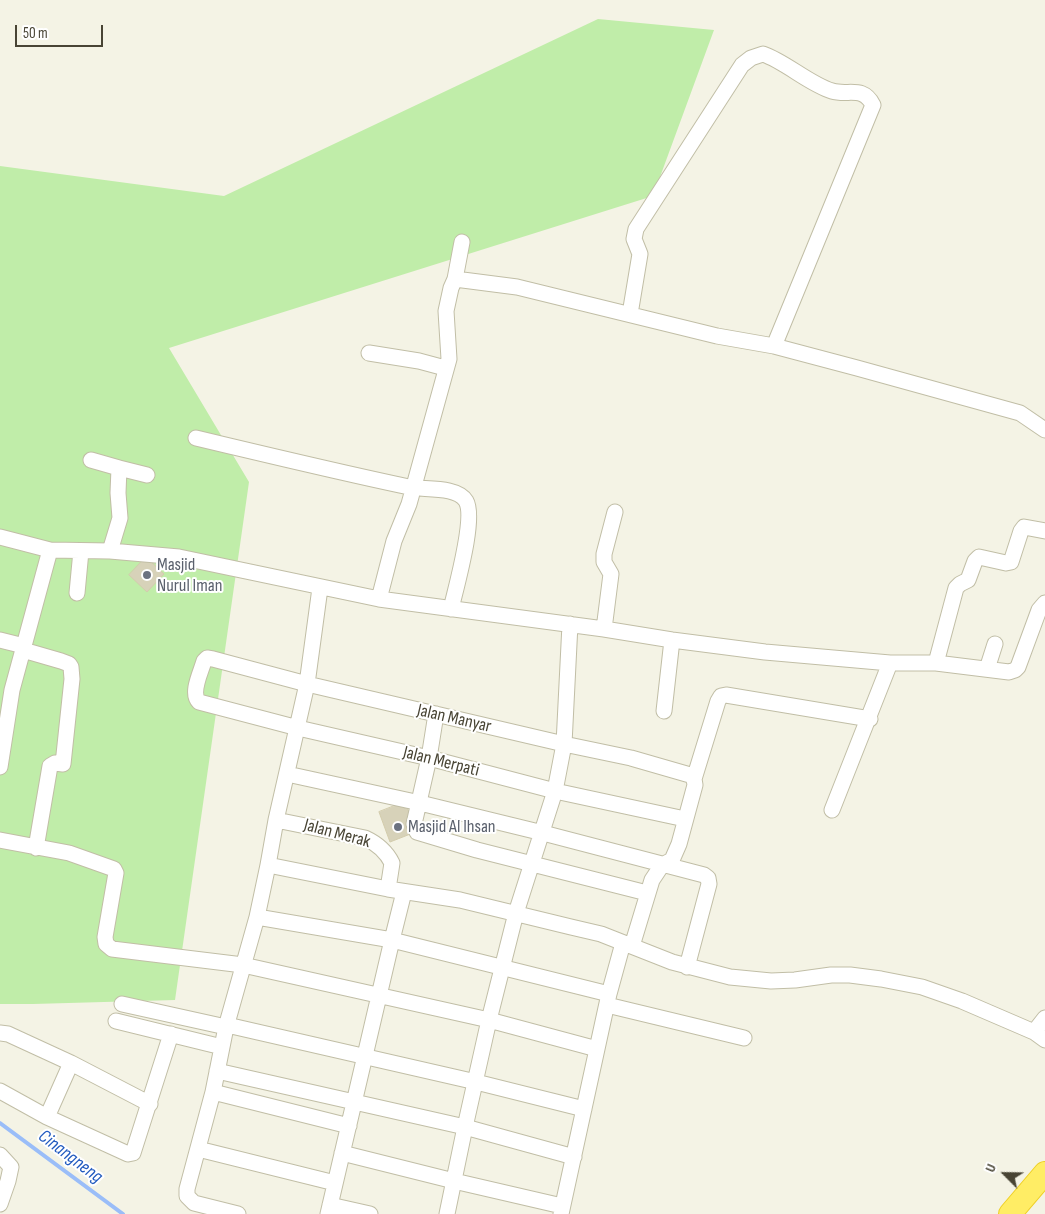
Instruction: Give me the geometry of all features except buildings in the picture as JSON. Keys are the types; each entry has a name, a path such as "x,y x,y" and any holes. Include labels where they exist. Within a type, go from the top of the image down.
{"highway":[{"path":"1010,1214 1045,1173"}],"street":[{"path":"630,314 640,254 634,239 636,229 742,65 751,58 762,54 831,91 860,92 869,98 873,105 774,346"},
{"path":"379,599 394,541 414,488 445,368 449,359 446,311 450,288 456,279 462,242"},
{"path":"456,279 517,287 717,336 774,346 1020,413 1045,430"},
{"path":"369,353 419,361 445,368"},
{"path":"196,438 414,488 455,492 465,499 469,508 468,528 451,609"},
{"path":"91,460 147,475"},
{"path":"110,551 120,518 119,468"},
{"path":"604,628 612,574 604,562 604,554 615,512"},
{"path":"936,663 956,588 960,584 967,582 975,561 979,557 1006,563 1011,562 1021,531 1024,528 1045,531"},
{"path":"0,537 50,550 110,551 179,557 379,599 604,628 672,640 766,652 890,662 936,663 1009,672 1015,670 1018,666 1039,610 1045,603"},
{"path":"0,767 12,690 50,550"},
{"path":"77,593 81,551"},
{"path":"238,1214 194,1203 188,1196 187,1189 227,1026 257,917 276,820 307,684 320,588"},
{"path":"447,1214 502,966 516,914 555,791 564,744 570,624"},
{"path":"0,640 61,661 72,667 64,748 65,761 63,764 56,763 50,766 36,848"},
{"path":"664,711 672,640"},
{"path":"987,669 995,644"},
{"name":"Jalan Manyar","path":"198,702 194,693 204,661 207,658 214,659 307,684 631,758 690,775 694,779"},
{"path":"832,810 870,719 890,662"},
{"path":"342,1152 561,1210 608,999 652,880 662,864 672,860 679,844 695,785 694,779 718,700 721,696 726,695 870,719"},
{"name":"Jalan Merpati","path":"198,702 298,728 429,758 555,791 685,819"},
{"path":"436,714 429,758 414,824 420,834 647,893"},
{"path":"287,774 420,803 704,875 708,878 709,884 687,966"},
{"name":"Jalan Merak","path":"276,820 365,838 373,842 382,848 392,863 388,889"},
{"path":"0,840 69,853 114,869 116,873 105,937 106,944 112,949 243,965 490,1020 598,1049"},
{"path":"268,865 404,892 460,900 601,934 687,966 730,977 754,980 795,980 832,975 881,979 922,987 962,1001 1040,1036 1045,1018"},
{"path":"370,1214 329,1209 378,995 404,892"},
{"path":"257,917 392,940 502,966 744,1038"},
{"path":"122,1004 476,1082 584,1110"},
{"path":"116,1021 222,1047"},
{"path":"0,1032 71,1063 150,1104"},
{"path":"0,1091 47,1117 128,1154 133,1153 171,1034"},
{"path":"47,1117 71,1063"},
{"path":"217,1071 465,1128 574,1157"},
{"path":"212,1092 349,1126"},
{"path":"198,1149 335,1183"},
{"path":"0,1155 11,1167 4,1179 0,1204"}],"green space":[{"path":"598,19 714,30 653,196 169,348 249,482 175,1000 0,1004 0,166 224,196"}],"waterway":[{"name":"Cinangneng","path":"0,1123 123,1214"}],"place":[{"name":"Masjid Nurul Iman","path":"147,575"},
{"name":"Masjid Al Ihsan","path":"398,827"}]}
